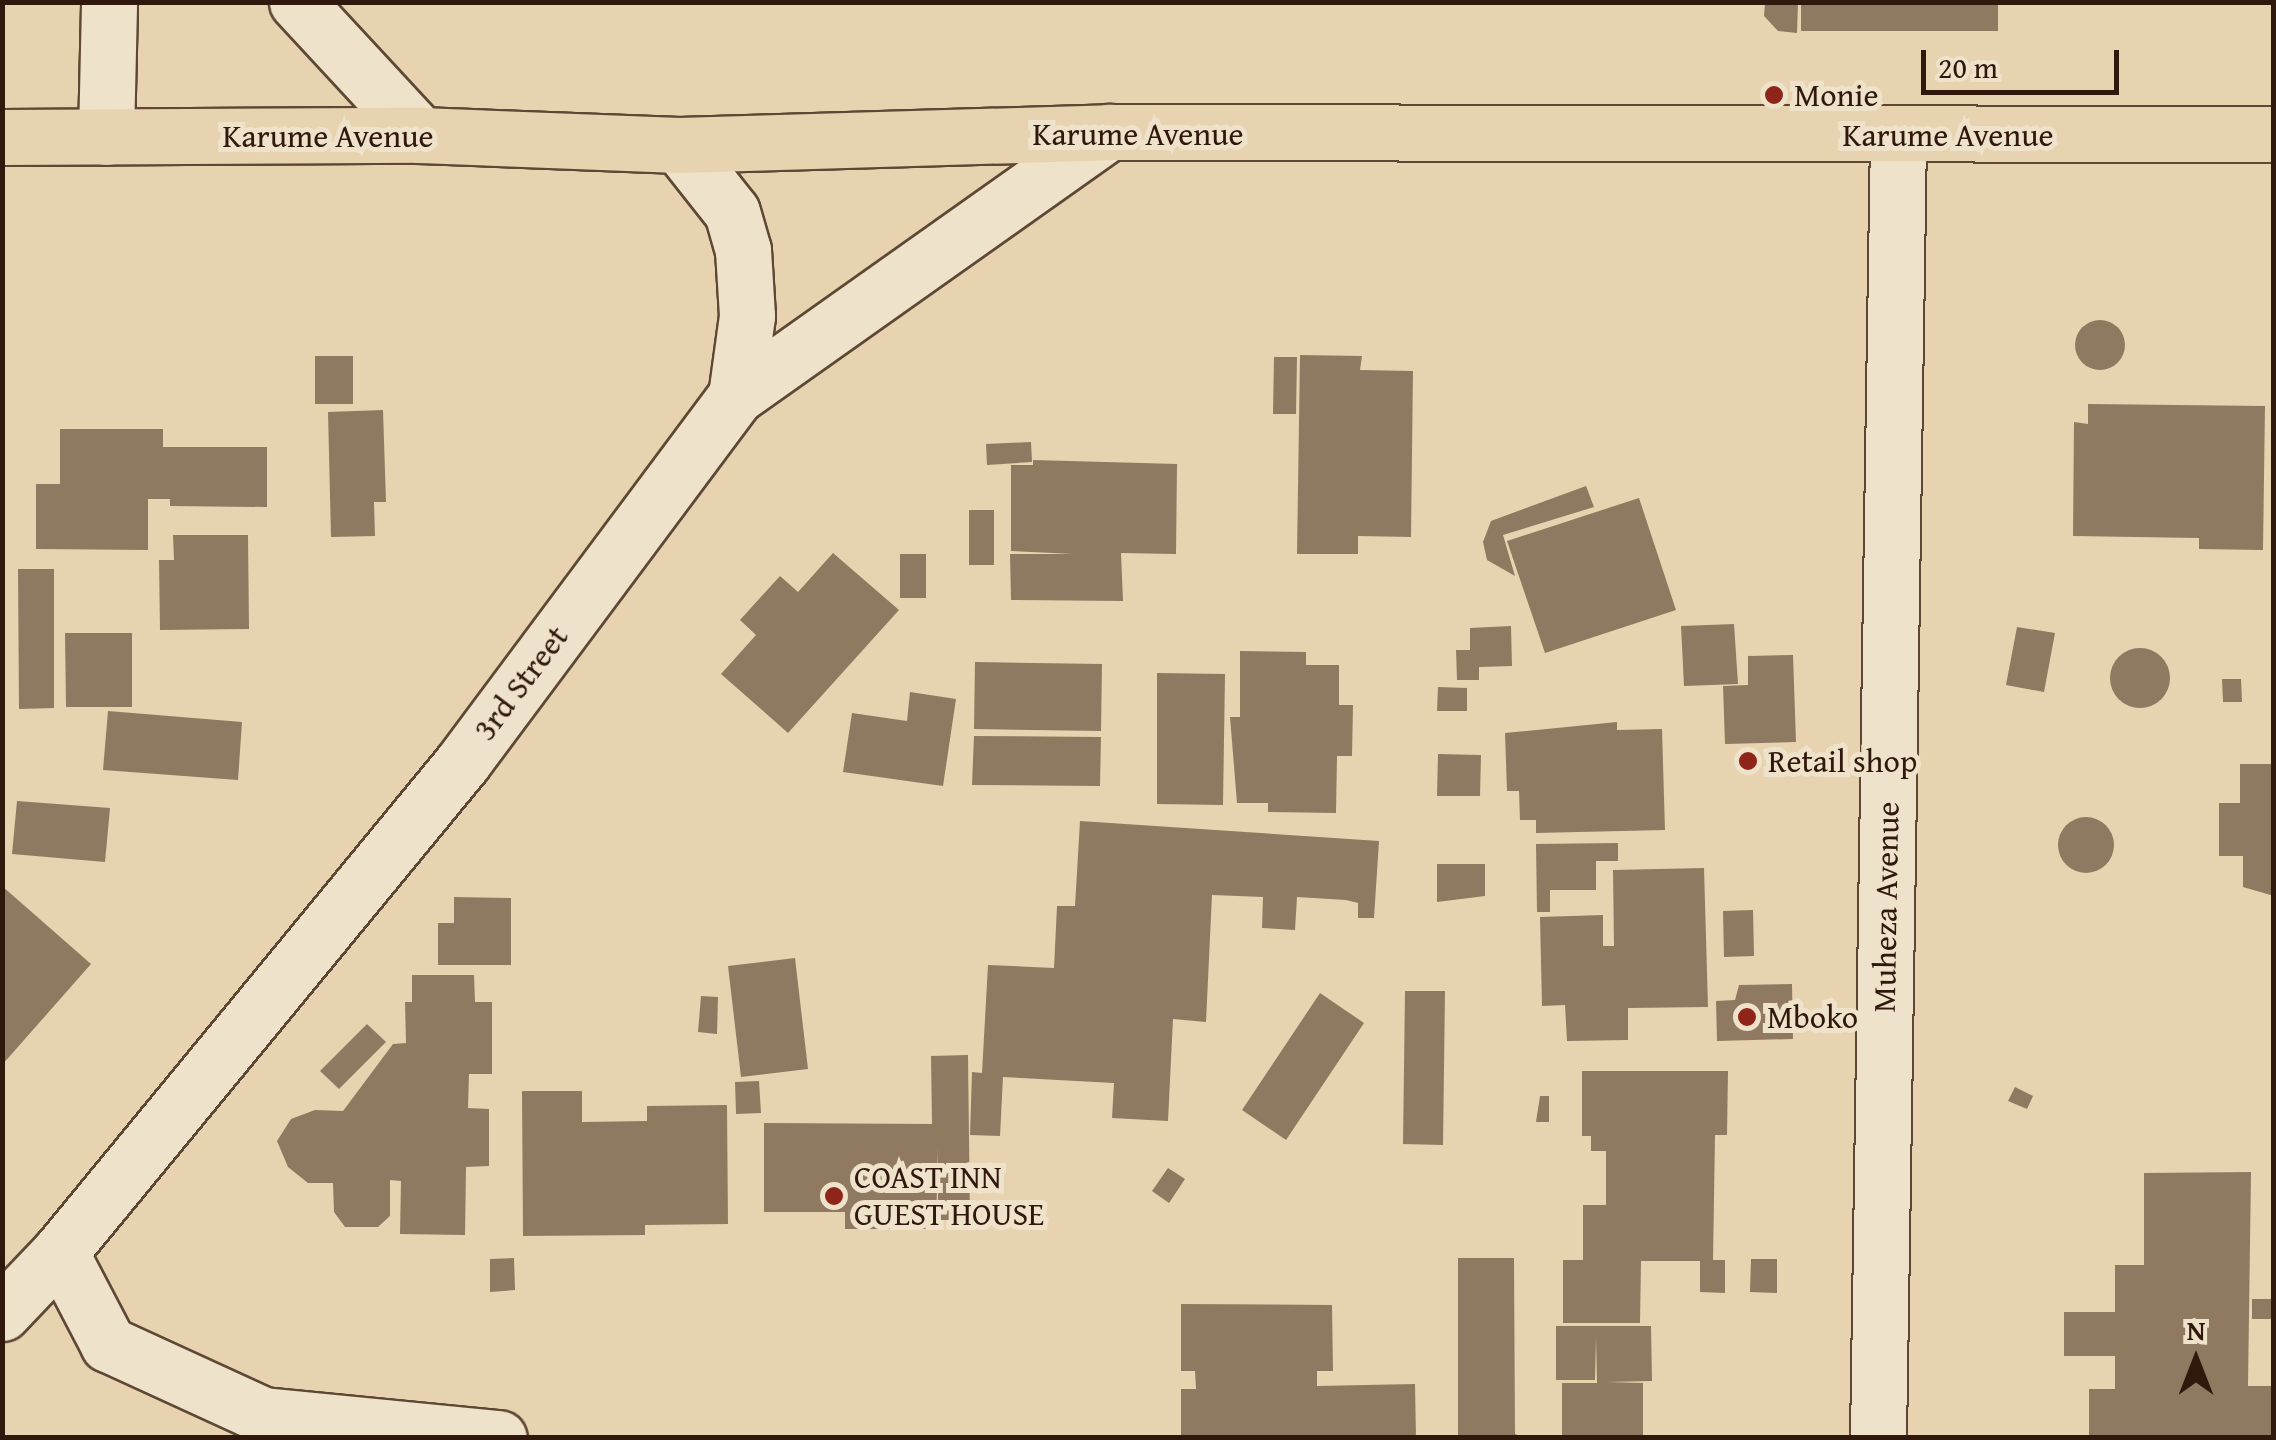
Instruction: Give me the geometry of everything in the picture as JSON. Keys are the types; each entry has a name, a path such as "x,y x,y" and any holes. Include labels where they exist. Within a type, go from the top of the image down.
{"main road":[{"name":"Karume Avenue","path":"2,137 420,135 679,145 1110,132 2274,134"}],"street":[{"path":"106,137 109,2"},
{"path":"297,2 420,135"},
{"name":"3rd Street","path":"4,1309 60,1252 463,762 736,396 1110,132"},
{"name":"Muheza Avenue","path":"1878,1438 1898,136"},
{"path":"679,145 732,212 743,250 747,316 736,396"},
{"path":"60,1252 108,1344 263,1415 499,1438"}],"building":[{"path":"1801,2 1998,2 1998,31 1801,31"},
{"path":"1765,3 1798,3 1797,33 1778,31 1764,16"},
{"path":"2100,320 2118,327 2125,345 2118,363 2100,370 2082,363 2075,345 2082,327"},
{"path":"1300,355 1362,356 1360,370 1413,371 1411,537 1358,536 1358,554 1297,554"},
{"path":"315,356 353,356 353,404 315,404"},
{"path":"1274,357 1297,357 1296,414 1273,414"},
{"path":"2088,404 2265,406 2263,550 2199,549 2199,538 2073,536 2074,422 2088,424"},
{"path":"383,410 386,502 374,502 375,536 331,537 328,412"},
{"path":"60,429 163,429 163,447 267,447 267,507 170,506 170,499 148,499 148,550 36,549 36,484 60,484"},
{"path":"1031,442 1032,462 987,465 986,444"},
{"path":"1033,460 1177,464 1176,554 1121,553 1123,601 1011,600 1010,554 1073,554 1011,551 1011,465 1033,465"},
{"path":"1586,486 1594,507 1503,535 1515,576 1487,560 1483,542 1491,521"},
{"path":"1639,498 1676,610 1545,653 1507,541"},
{"path":"969,510 994,510 994,565 969,565"},
{"path":"173,535 248,535 249,629 160,630 159,560 174,560"},
{"path":"833,553 899,610 788,733 721,674 756,635 740,620 780,576 798,592"},
{"path":"900,554 926,554 926,598 900,598"},
{"path":"18,569 54,569 54,708 19,709"},
{"path":"1734,624 1738,684 1684,686 1681,626"},
{"path":"1511,626 1512,666 1479,667 1479,680 1457,680 1456,650 1470,650 1470,628"},
{"path":"2017,627 2055,633 2044,692 2006,685"},
{"path":"65,633 132,633 132,707 66,707"},
{"path":"2140,648 2161,657 2170,678 2161,699 2140,708 2119,699 2110,678 2119,657"},
{"path":"1240,651 1306,652 1306,665 1339,665 1339,705 1353,705 1352,756 1337,756 1336,813 1268,812 1268,803 1237,803 1230,717 1240,717"},
{"path":"1793,655 1796,742 1725,744 1723,686 1748,685 1748,656"},
{"path":"975,662 1102,664 1101,731 974,729"},
{"path":"1157,673 1225,674 1223,805 1157,804"},
{"path":"2222,679 2241,679 2242,702 2223,702"},
{"path":"1438,687 1467,688 1467,711 1437,711"},
{"path":"910,692 956,699 943,786 843,772 852,713 907,721"},
{"path":"108,711 242,722 238,780 103,770"},
{"path":"1617,722 1617,730 1662,729 1665,830 1536,833 1536,820 1520,820 1519,791 1507,791 1505,733"},
{"path":"974,736 1101,737 1100,786 972,785"},
{"path":"1438,754 1481,755 1480,796 1437,796"},
{"path":"2240,764 2274,764 2274,896 2243,887 2243,856 2219,856 2219,803 2240,803"},
{"path":"17,801 110,808 105,862 12,854"},
{"path":"2086,817 2106,825 2114,845 2106,865 2086,873 2066,865 2058,845 2066,825"},
{"path":"1080,821 1379,841 1374,918 1358,918 1358,903 1297,897 1295,930 1262,928 1263,897 1212,895 1206,1022 1173,1019 1168,1121 1112,1118 1114,1083 1003,1077 1000,1136 970,1135 972,1072 982,1073 988,965 1054,968 1057,906 1075,906"},
{"path":"1618,843 1618,861 1596,861 1596,890 1550,890 1550,912 1537,912 1536,844"},
{"path":"1437,864 1485,864 1485,896 1437,902"},
{"path":"1704,868 1708,1007 1628,1008 1628,1040 1567,1041 1565,1005 1542,1006 1540,917 1603,915 1603,946 1614,946 1613,870"},
{"path":"2,886 91,964 2,1065"},
{"path":"454,897 511,898 511,965 438,965 438,923 454,923"},
{"path":"1753,910 1754,956 1724,957 1723,911"},
{"path":"795,958 808,1069 741,1077 728,966"},
{"path":"412,975 474,975 475,1002 492,1002 492,1074 469,1074 468,1108 489,1109 489,1166 466,1167 465,1235 400,1234 401,1181 390,1180 390,1216 378,1227 345,1227 334,1212 333,1183 308,1183 288,1167 277,1141 291,1119 315,1110 343,1111 393,1044 406,1043 405,1002 412,1002"},
{"path":"1792,984 1793,1039 1717,1041 1716,1001 1735,1000 1739,985"},
{"path":"1405,991 1445,991 1443,1145 1403,1144"},
{"path":"1320,993 1364,1023 1286,1140 1242,1110"},
{"path":"701,996 718,997 717,1034 698,1032"},
{"path":"367,1024 386,1042 339,1089 320,1071"},
{"path":"968,1055 970,1220 938,1220 938,1148 936,1229 845,1229 845,1212 764,1212 764,1123 932,1124 931,1056"},
{"path":"1582,1071 1728,1071 1727,1135 1715,1135 1713,1260 1725,1260 1725,1293 1700,1292 1700,1261 1641,1261 1640,1323 1563,1323 1563,1260 1583,1260 1583,1205 1606,1205 1606,1151 1591,1151 1591,1136 1582,1136"},
{"path":"759,1081 761,1113 736,1114 735,1082"},
{"path":"2015,1087 2033,1096 2027,1109 2008,1101"},
{"path":"522,1091 582,1091 582,1122 647,1121 647,1106 727,1105 728,1224 645,1225 645,1235 523,1236"},
{"path":"1540,1096 1549,1096 1549,1122 1536,1122"},
{"path":"1168,1168 1185,1179 1169,1203 1152,1191"},
{"path":"2251,1172 2248,1386 2274,1386 2274,1438 2089,1438 2089,1389 2115,1389 2115,1356 2064,1356 2064,1312 2115,1312 2115,1265 2144,1265 2144,1173"},
{"path":"514,1258 515,1290 490,1292 490,1259"},
{"path":"1458,1258 1514,1258 1515,1434 1525,1438 1458,1438"},
{"path":"1751,1259 1777,1259 1777,1293 1750,1292"},
{"path":"2252,1299 2274,1299 2274,1319 2252,1319"},
{"path":"1181,1304 1332,1305 1333,1371 1317,1371 1317,1386 1415,1384 1416,1438 1181,1438 1181,1389 1196,1389 1195,1371 1181,1371"},
{"path":"1556,1326 1651,1326 1652,1381 1607,1382 1643,1383 1643,1438 1562,1438 1562,1383 1597,1383 1596,1337 1595,1380 1556,1380"}],"place":[{"name":"Monie","path":"1774,95"},
{"name":"Retail shop","path":"1748,761"},
{"name":"Mboko","path":"1747,1017"},
{"name":"COAST INN GUEST HOUSE","path":"834,1196"}]}
